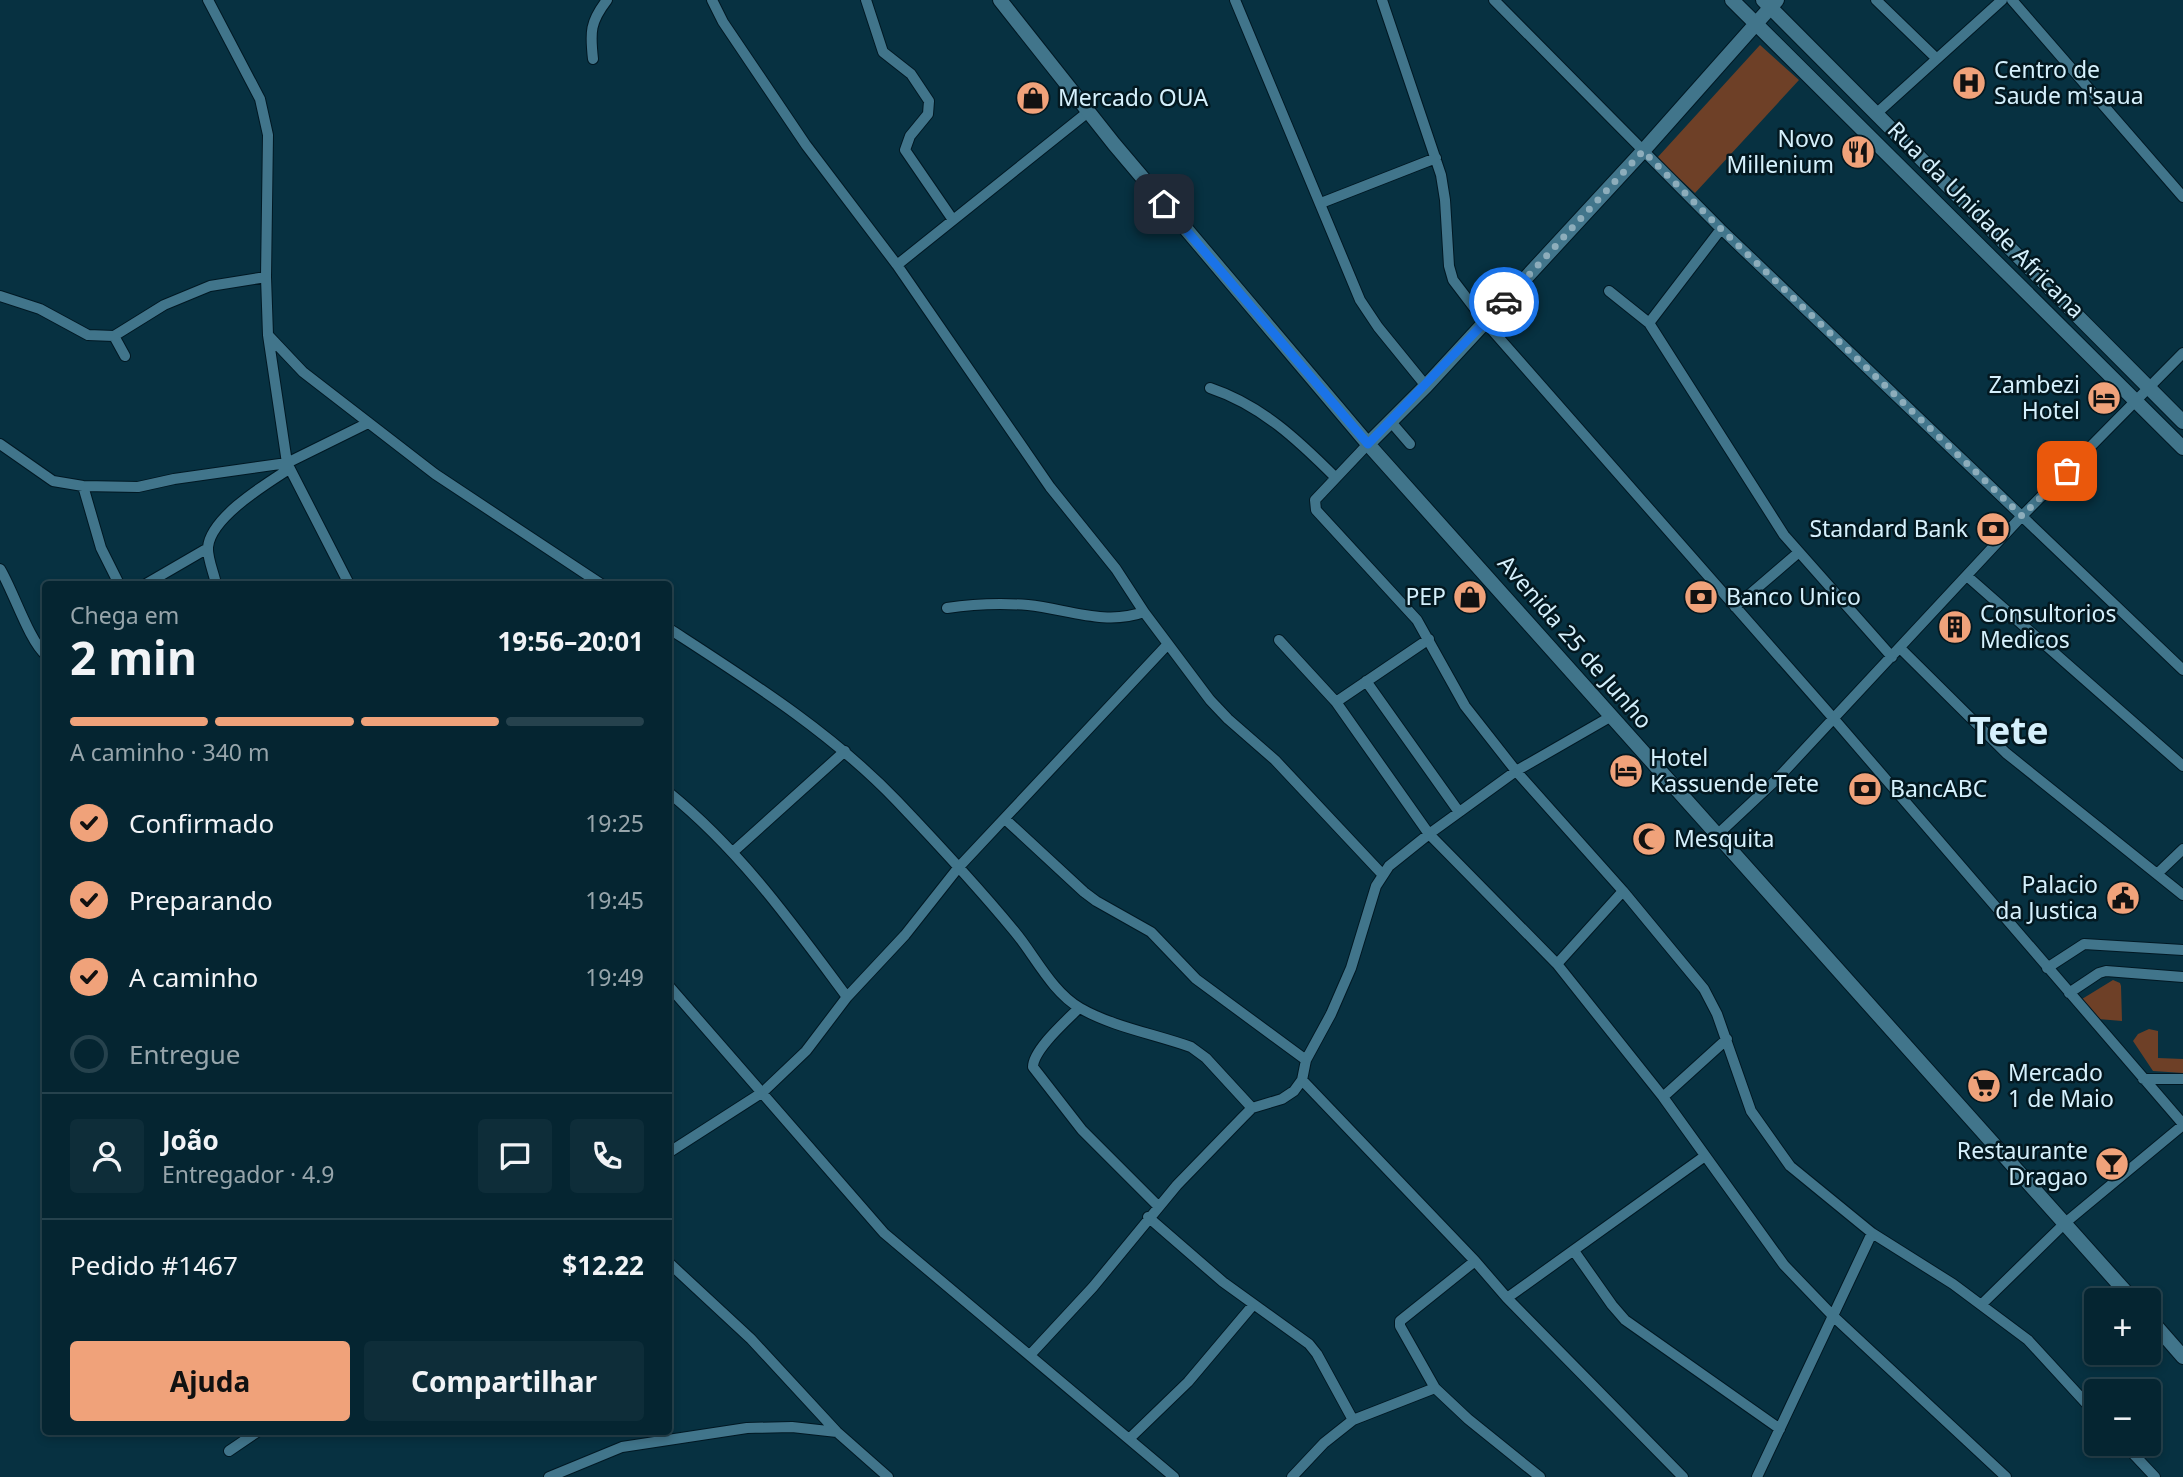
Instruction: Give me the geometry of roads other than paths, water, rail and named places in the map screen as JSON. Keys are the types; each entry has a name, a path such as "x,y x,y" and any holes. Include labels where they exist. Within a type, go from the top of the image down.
{"street":[{"path":"208,0 260,99 268,135 268,335 288,466 347,581"},
{"path":"593,59 590,29 597,12 607,0"},
{"path":"712,0 723,22 806,145 897,265 1050,487 1116,569 1168,644 1228,719 1275,760 1382,874"},
{"path":"866,0 883,52 911,74 929,101 928,114 911,136 905,150 953,220"},
{"name":"Avenida 25 de Junho","path":"1000,0 1088,112 1368,444 2122,1288"},
{"path":"1235,0 1360,300 1378,327 1426,386"},
{"path":"1382,0 1436,158 1446,200 1449,266 1454,280 1485,323 1834,719 2183,1124 2065,1223 1982,1304"},
{"path":"1494,0 1721,229 2118,611 2183,670"},
{"name":"Rua da Unidade Africana","path":"1732,0 2183,448"},
{"path":"1876,0 1936,58"},
{"path":"1877,113 2002,0"},
{"path":"2012,0 2183,197"},
{"path":"1770,3 1756,23 1643,151 1426,386 1315,500 1316,510 1403,604 1429,639 1465,706 1516,771 1623,891 1704,989 1727,1039 1751,1111 1790,1166 1872,1233 1982,1304 2028,1340 2084,1401"},
{"name":"Rua da Unidade Africana","path":"1770,3 2183,422"},
{"path":"897,265 1088,112"},
{"path":"1321,203 1436,158"},
{"path":"1649,323 1721,229"},
{"path":"0,296 40,309 89,335 114,336 164,305 210,286 266,277"},
{"path":"1609,291 1649,323 1784,536 1892,657"},
{"path":"268,335 303,372 435,474 596,581"},
{"path":"114,336 125,356"},
{"path":"1716,836 1778,778 2022,516 2183,353"},
{"path":"1210,388 1245,401 1274,421 1336,478"},
{"path":"1391,422 1410,444"},
{"path":"215,581 208,548 213,535 233,509 288,466 368,423"},
{"path":"0,444 53,481 83,486 138,487 174,479 288,466"},
{"path":"83,486 101,548 118,581"},
{"path":"151,581 208,548"},
{"path":"1735,607 1799,552"},
{"path":"0,569 12,588 42,652"},
{"path":"1967,576 2183,766"},
{"path":"947,608 968,605 1028,605 1093,617 1116,618 1127,618 1144,612"},
{"path":"672,631 845,751 896,800 958,868 1015,932 1059,990 1079,1008 1191,1047 1206,1058 1252,1108"},
{"path":"1336,702 1429,639"},
{"path":"1279,640 1336,702 1429,834 1557,964 1664,1097 1784,1265 1833,1316 2006,1477"},
{"path":"672,1150 763,1092 806,1051 847,997 905,935 958,868 1168,644"},
{"path":"1900,648 2006,753 2183,895"},
{"path":"1367,681 1459,812"},
{"path":"1030,1355 1093,1287 1158,1206 1252,1108 1282,1099 1294,1091 1302,1080 1306,1060 1342,992 1382,874 1429,834 1516,771 1610,717"},
{"path":"733,851 845,751"},
{"path":"672,796 733,851 803,936 847,997"},
{"path":"1006,819 1084,892 1152,932 1196,979 1306,1060"},
{"path":"2158,873 2183,849"},
{"path":"1557,964 1623,891"},
{"path":"2047,968 2084,944 2183,950"},
{"path":"2069,993 2106,971 2183,977"},
{"path":"672,990 884,1233 1174,1477"},
{"path":"1079,1008 1041,1049 1032,1063 1033,1067 1082,1130 1158,1206"},
{"path":"1664,1097 1727,1039"},
{"path":"2143,1079 2183,1079"},
{"path":"1302,1080 1507,1298 1683,1477"},
{"path":"1507,1298 1704,1156"},
{"path":"1149,1217 1253,1305 1309,1344 1353,1420"},
{"path":"1757,1477 1872,1233"},
{"path":"1574,1251 1625,1320 1780,1429"},
{"path":"1475,1261 1400,1321 1400,1326 1434,1388 1540,1477"},
{"path":"672,1266 751,1339 837,1432 888,1477"},
{"path":"1129,1439 1188,1382 1253,1305"},
{"path":"2161,1332 2183,1357"},
{"path":"1292,1477 1324,1443 1353,1420 1434,1388"},
{"path":"549,1477 622,1447 747,1428 792,1427 837,1432"},
{"path":"229,1451 253,1435"},
{"path":"2135,1456 2155,1477"}],"place":[{"name":"Centro de Saude m'saua","path":"1969,83"},
{"name":"Mercado OUA","path":"1033,98"},
{"name":"Novo Millenium","path":"1858,152"},
{"name":"Zambezi Hotel","path":"2104,398"},
{"name":"Standard Bank","path":"1993,529"},
{"name":"PEP","path":"1470,597"},
{"name":"Banco Unico","path":"1701,597"},
{"name":"Consultorios Medicos","path":"1955,627"},
{"name":"Hotel Kassuende Tete","path":"1626,771"},
{"name":"BancABC","path":"1865,789"},
{"name":"Mesquita","path":"1649,839"},
{"name":"Palacio da Justica","path":"2123,898"},
{"name":"Mercado 1 de Maio","path":"1984,1086"},
{"name":"Restaurante Dragao","path":"2112,1164"}],"district":[{"name":"Tete","path":"2009,731"}]}
